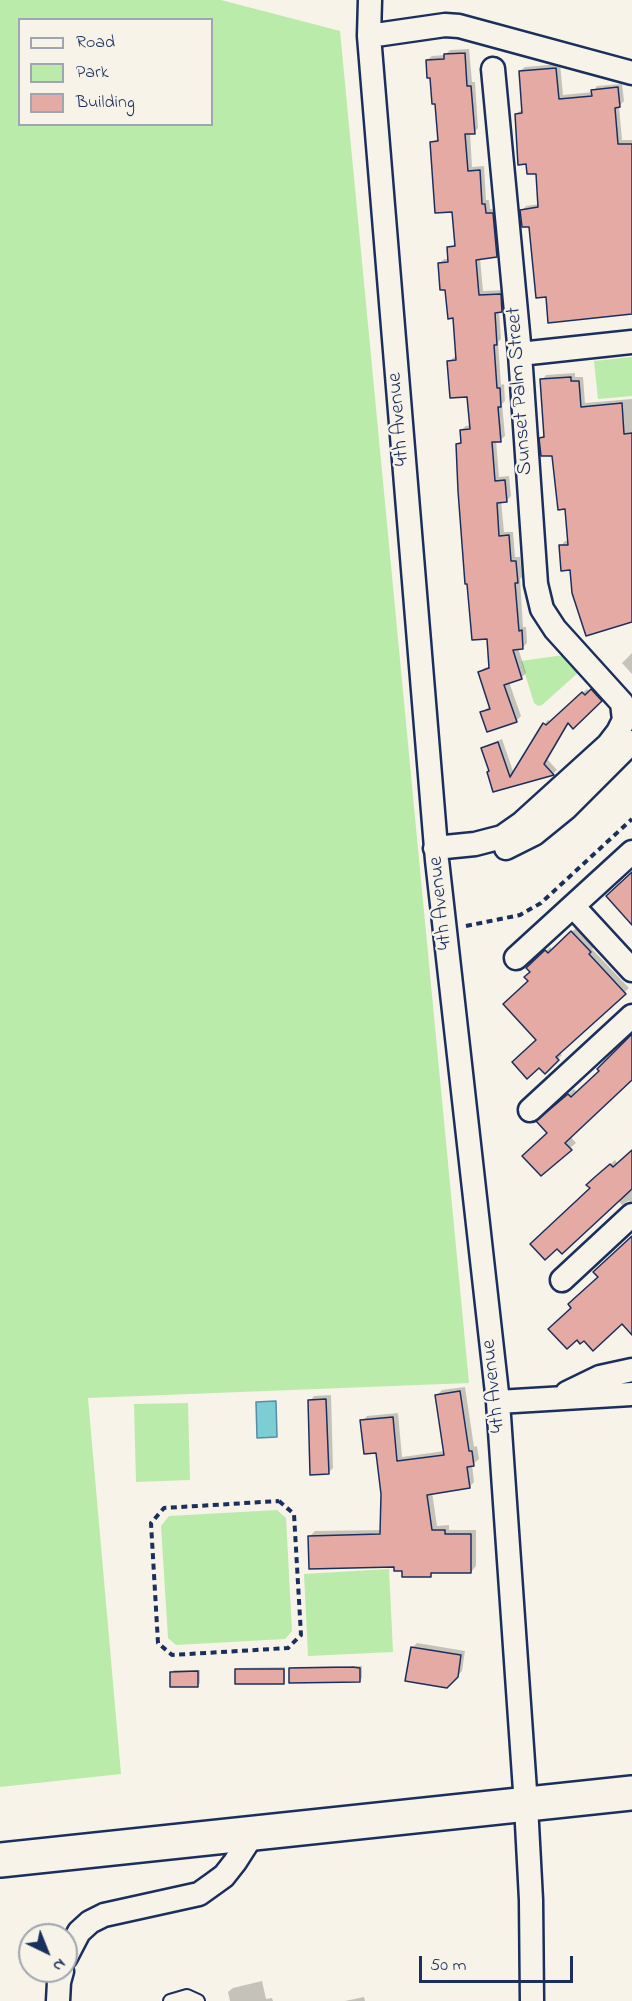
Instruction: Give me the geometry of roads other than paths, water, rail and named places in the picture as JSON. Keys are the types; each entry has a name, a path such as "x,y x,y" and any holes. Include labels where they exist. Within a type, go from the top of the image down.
{"main road":[{"path":"0,1860 632,1793"}],"street":[{"name":"4th Avenue","path":"370,0 369,36 436,854 498,1402 526,1805 531,1900 532,2001"},
{"path":"369,36 445,25 459,26 632,73"},
{"name":"Sunset Palm Street","path":"493,69 520,354 532,553 536,584 542,609 555,629 610,687"},
{"path":"520,354 632,342"},
{"path":"436,854 502,837 522,823 608,745 624,720 622,703 610,687"},
{"path":"610,687 632,705"},
{"path":"436,854 476,856 508,848 534,834 566,808 632,742"},
{"path":"516,958 632,852"},
{"path":"573,906 632,970"},
{"path":"530,1110 632,1016"},
{"path":"562,1280 632,1215"},
{"path":"558,1398 600,1377 632,1370"},
{"path":"498,1402 632,1394"},
{"path":"78,1934 90,1922 104,1915 199,1894 224,1876 253,1834"},
{"path":"58,2001 59,1983"}],"lane":[{"path":"170,2001 187,1996 198,2001"}],"water":[{"path":"276,1401 277,1437 257,1438 256,1402"}]}
